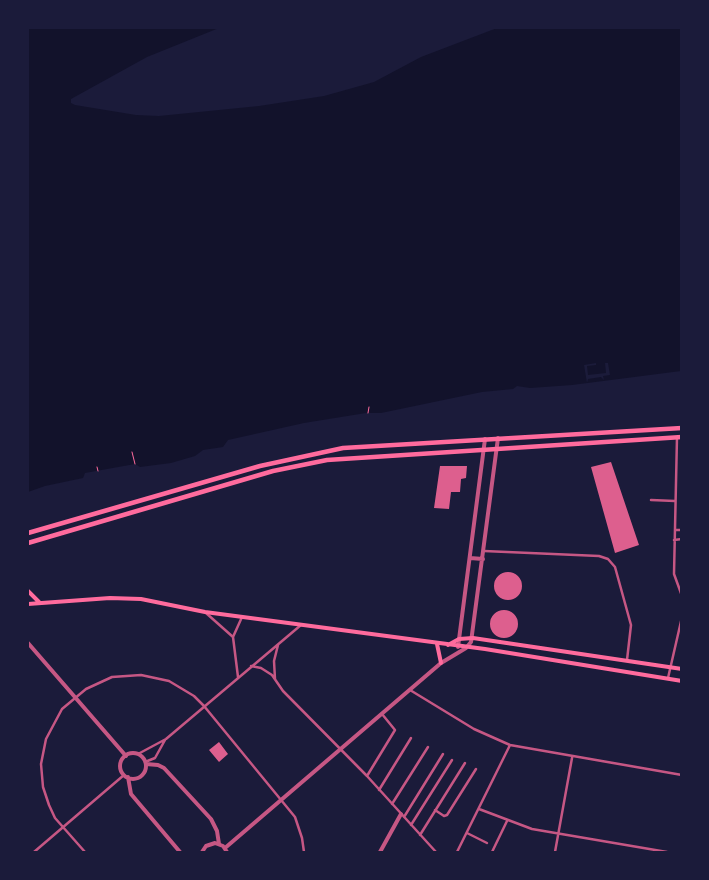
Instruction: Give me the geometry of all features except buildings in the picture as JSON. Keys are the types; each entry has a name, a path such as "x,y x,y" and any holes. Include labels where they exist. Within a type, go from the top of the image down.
{"highway":[{"path":"28,533 260,466 316,453 361,446 682,428"},
{"path":"28,543 291,466 358,456 679,437"}],"main road":[{"path":"28,592 39,602"},
{"path":"28,604 125,598 169,603 205,612 242,618 542,657 682,681"},
{"path":"448,645 459,639 473,638 682,669"},
{"path":"437,644 441,663"}],"street":[{"path":"679,437 675,501 674,574 682,596"},
{"path":"202,852 210,844 219,844 226,850 281,800 441,663 466,648 473,638 498,438"},
{"path":"458,647 485,439"},
{"path":"651,500 675,501"},
{"path":"675,530 682,530"},
{"path":"674,540 682,540"},
{"path":"484,551 599,556 608,559 615,567 631,625 627,660"},
{"path":"470,558 483,559"},
{"path":"205,612 233,637"},
{"path":"238,677 233,637 242,618"},
{"path":"668,678 682,618"},
{"path":"180,852 131,794 121,763 126,756 138,754 166,739 301,625"},
{"path":"28,643 126,756"},
{"path":"276,680 274,661 279,643"},
{"path":"251,666 267,671 276,680 283,691 366,776 436,852"},
{"path":"85,852 62,827 49,805 43,787 41,764 46,739 53,722 62,708 74,697 105,680 126,675 141,675 169,681 194,696 281,800 297,822 304,852"},
{"path":"410,690 474,729 510,745 682,775"},
{"path":"366,776 395,730 382,714"},
{"path":"379,790 410,738"},
{"path":"146,763 155,758 166,739"},
{"path":"457,852 510,745"},
{"path":"392,804 428,747"},
{"path":"138,754 146,763 152,763 164,768 211,819 217,831 219,844"},
{"path":"380,852 402,815 443,754"},
{"path":"555,852 572,757"},
{"path":"411,825 452,760"},
{"path":"126,776 134,778 141,776 145,771 146,763"},
{"path":"420,835 465,763"},
{"path":"435,810 447,816 476,769"},
{"path":"34,852 126,776"},
{"path":"479,809 532,829 667,852"},
{"path":"492,852 507,820"},
{"path":"467,833 487,843"}],"path":[{"path":"368,413 369,407"},
{"path":"132,452 135,464"},
{"path":"97,467 98,471"}],"shaded area":[{"path":"28,28 219,28 147,57 71,99 71,103 75,105 136,115 159,116 259,106 324,96 374,82 421,57 497,28 681,28 681,371 572,385 530,388 517,386 513,389 482,392 381,413 366,413 304,423 228,440 223,447 203,450 195,456 171,463 140,467 135,464 85,473 83,478 45,486 28,492"}],"pier":[{"path":"596,363 596,365 587,366 588,375 606,373 605,363 608,363 610,375 603,376 604,380 601,377 588,379 587,383 584,365"}]}
